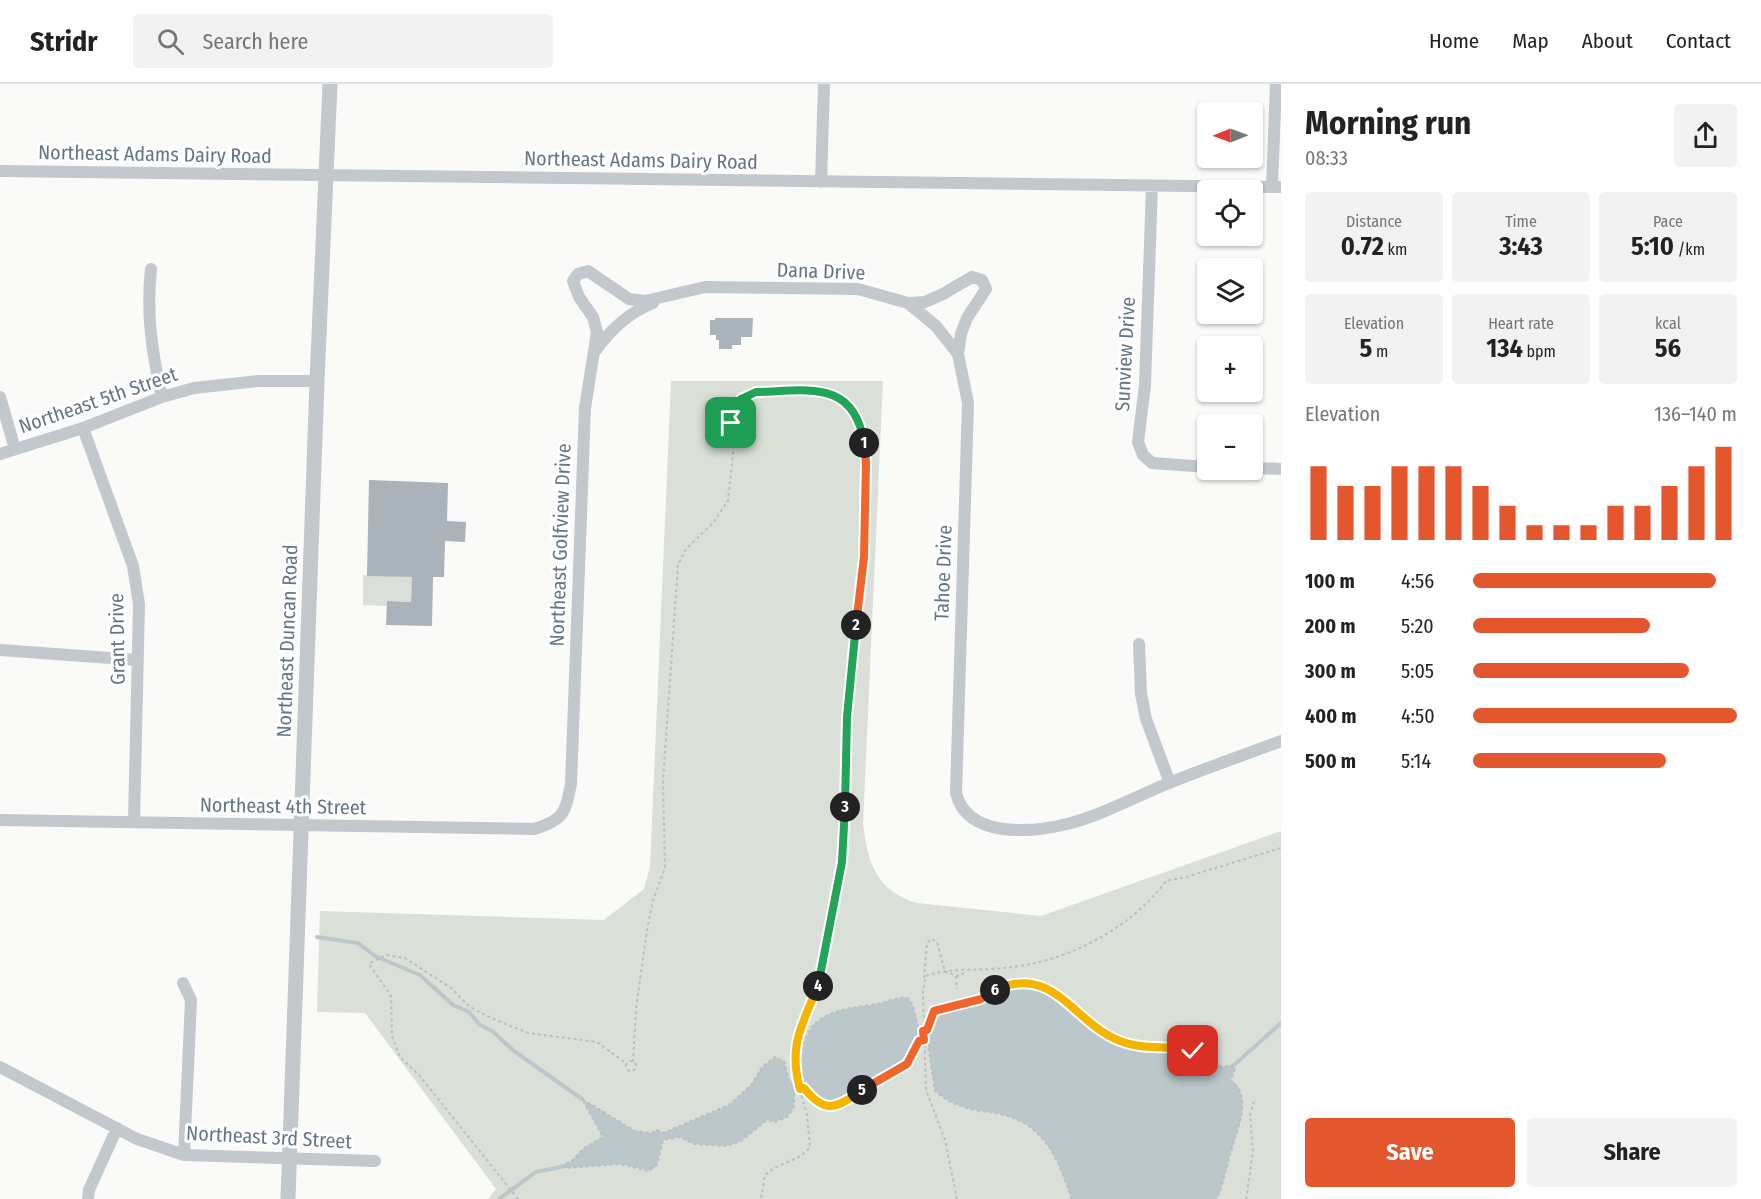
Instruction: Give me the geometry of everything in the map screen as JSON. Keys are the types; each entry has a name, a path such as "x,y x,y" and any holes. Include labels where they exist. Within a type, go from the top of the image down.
{"street":[{"name":"Northeast Duncan Road","path":"288,1199 317,381 328,176 330,84"},
{"path":"821,182 824,84"},
{"path":"1276,84 1276,187"},
{"name":"Northeast Adams Dairy Road","path":"0,171 1276,187"},
{"name":"Sunview Drive","path":"1152,186 1145,385 1138,442 1143,455 1152,463 1197,466"},
{"path":"151,269 148,294 151,349 162,397"},
{"name":"Dana Drive","path":"573,281 578,273 588,271 629,299 645,301 705,287 838,289 882,294 908,303"},
{"name":"Tahoe Drive","path":"908,303 925,302 972,277 982,280 986,290 967,318 958,354 968,403 956,794 959,805 967,816 981,825 1023,829 1068,824 1170,783"},
{"name":"Northeast Golfview Drive","path":"562,816 567,807 571,784 585,408 587,381 597,332 593,317 579,297 573,281"},
{"name":"Dana Drive","path":"595,350 621,322 634,312 665,297"},
{"name":"Tahoe Drive","path":"908,303 936,326 958,354"},
{"name":"Northeast 5th Street","path":"0,454 83,428 162,397 223,384 317,381"},
{"path":"0,397 15,449"},
{"name":"Grant Drive","path":"83,428 133,566 139,604 134,822"},
{"path":"1263,468 1281,469"},
{"path":"1139,644 1140,694 1146,719 1170,783 1281,741"},
{"path":"0,650 138,660"},
{"name":"Northeast 4th Street","path":"0,820 534,829 553,823 562,816"},
{"path":"183,983 191,1000 184,1155"},
{"name":"Northeast 3rd Street","path":"0,1067 137,1139 184,1155 375,1161"},
{"path":"88,1199 89,1190 117,1128"}],"path":[{"path":"518,1199 419,1075 400,1057 392,1036 392,996 388,987 370,967 373,960 386,955 405,958 450,988 470,1007 490,1018 528,1033 597,1042 627,1065 627,1069 633,1071 636,1067 633,1062 638,986 653,900 665,868 663,781 678,565 686,549 713,523 729,501 735,435 730,417 738,402 746,395 756,392 826,392 840,397 849,405 859,422 866,463 864,557 847,717 844,845 819,984 795,1044 798,1082 807,1115 810,1147 802,1155 776,1166 765,1175 761,1199"},
{"path":"923,981 930,974 1015,968 1071,953 1137,913 1152,900 1166,881 1281,848"},
{"path":"945,972 936,940 930,939 926,950 923,981 926,1090 945,1140 957,1199"},
{"path":"945,972 956,976 967,971"},
{"path":"956,976 957,989"},
{"path":"923,1031 927,1030 930,1017 938,1009 981,999 1005,986 1034,983 1050,989 1093,1027 1119,1041 1144,1048 1182,1048 1203,1054 1222,1067 1232,1065 1235,1068 1231,1081 1239,1091 1242,1108 1228,1170 1217,1199"},
{"path":"923,1031 917,1026 913,1006 908,998 845,1008 814,1022 808,1030 802,1046 802,1081 790,1083 784,1061 776,1057 762,1067 752,1084 729,1105 663,1133 657,1130 645,1133 630,1129 582,1099 584,1107 603,1137 584,1148 571,1162 564,1164 566,1168 620,1164 651,1171 657,1165 663,1140 679,1137 700,1145 736,1144 763,1122 788,1118 794,1108 794,1093 800,1089 804,1088 819,1104 837,1106 903,1067 914,1054 919,1041 924,1040"},
{"path":"924,1040 929,1043 935,1091 956,1105 1019,1120 1032,1127 1048,1143 1072,1199"},
{"path":"627,1065 633,1062"},
{"path":"1246,1199 1253,1152 1250,1114 1254,1101"}],"shaded area":[{"path":"671,381 883,381 863,824 871,863 876,874 892,891 917,903 1041,916 1281,831 1281,1199 488,1199 496,1189 365,1013 317,1012 320,911 604,920 644,889 650,867"},
{"path":"363,575 412,577 411,602 387,601 387,606 363,605"},
{"path":"1026,983 1052,991 1118,1040 1141,1046 1187,1049 1203,1055 1222,1067 1232,1065 1235,1068 1231,1080 1238,1087 1241,1095 1242,1112 1217,1199 1072,1199 1053,1153 1035,1131 1023,1122 1008,1116 960,1106 935,1091 927,1040 920,1040 914,1054 903,1067 837,1106 819,1104 804,1088 794,1093 794,1108 787,1117 775,1122 767,1120 741,1141 726,1146 694,1144 679,1137 663,1140 657,1165 651,1171 620,1164 565,1168 564,1164 571,1162 584,1148 603,1137 582,1099 635,1131 651,1133 657,1130 663,1133 729,1105 752,1084 762,1067 775,1057 784,1061 790,1083 802,1081 804,1046 808,1033 824,1017 837,1011 908,998 913,1006 919,1030 926,1031 930,1017 938,1009 981,999 996,989"}],"building":[{"path":"715,318 753,318 752,337 741,337 741,345 732,345 732,349 719,349 719,340 716,340 716,335 710,335 710,320 715,320"},
{"path":"369,480 448,483 447,521 466,522 465,542 445,541 444,577 433,577 432,626 386,625 387,601 411,602 412,577 367,576"}],"waterway":[{"path":"317,937 358,943 375,956 420,975 453,1005 469,1012 480,1025 492,1031 514,1051 582,1099"},
{"path":"1233,1066 1281,1023"},
{"path":"499,1199 536,1172 565,1166"}],"route":[{"path":"731,423 731,414 738,402 746,395 756,392 826,392 845,400 854,412 859,422 865,450 864,557 853,643 847,717 844,845 819,984 795,1044 796,1076 800,1089 804,1088 812,1098 824,1106 832,1107 842,1104 864,1088 907,1064 919,1041 924,1040 923,1031 927,1030 934,1011 950,1005 981,999 996,989 1013,984 1034,983 1050,989 1093,1027 1119,1041 1144,1048 1182,1048 1193,1051"}]}
